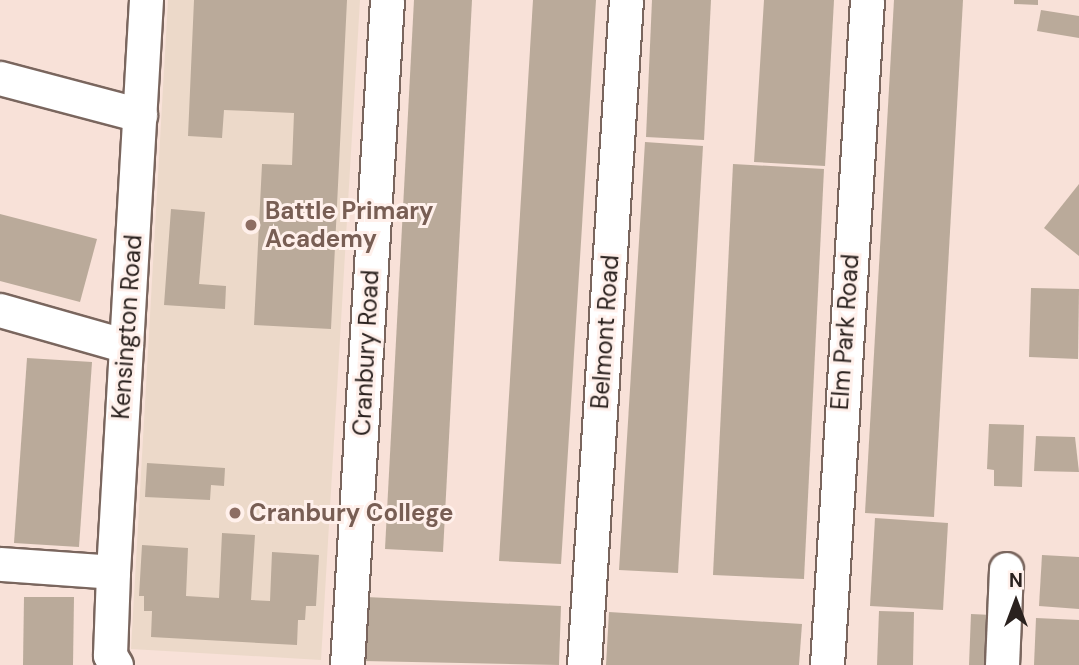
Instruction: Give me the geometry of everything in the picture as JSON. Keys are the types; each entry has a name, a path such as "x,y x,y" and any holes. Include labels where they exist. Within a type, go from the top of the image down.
{"street":[{"name":"Kensington Road","path":"113,660 113,572 146,0"},
{"name":"Cranbury Road","path":"347,665 387,0"},
{"name":"Belmont Road","path":"584,665 626,0"},
{"name":"Elm Park Road","path":"827,665 867,0"},
{"path":"0,78 140,115"},
{"path":"0,310 126,346"},
{"path":"0,564 113,572"},
{"path":"1002,665 1006,569"}],"shaded area":[{"name":"Battle Primary Academy","path":"168,0 360,0 321,660 131,649"}],"building":[{"path":"194,0 347,0 331,329 254,325 262,164 292,165 294,113 224,110 222,138 188,136"},
{"path":"414,0 472,0 443,552 385,549"},
{"path":"533,0 596,0 561,564 499,561"},
{"path":"652,0 711,0 704,140 646,137"},
{"path":"764,0 834,0 825,166 754,162"},
{"path":"894,0 963,0 934,517 865,513"},
{"path":"1014,0 1038,0 1038,5 1014,4"},
{"path":"1041,10 1079,16 1079,38 1037,31"},
{"path":"645,142 703,146 678,573 619,570"},
{"path":"733,164 824,169 804,579 713,575"},
{"path":"1079,184 1079,256 1044,228"},
{"path":"171,209 205,212 199,284 226,286 225,309 164,305"},
{"path":"0,214 97,239 80,302 0,281"},
{"path":"1031,288 1079,289 1078,359 1029,357"},
{"path":"27,358 92,362 79,547 14,543"},
{"path":"989,424 1024,425 1022,487 994,486 994,470 987,469"},
{"path":"1036,436 1075,437 1079,472 1034,471"},
{"path":"147,463 225,468 224,486 211,485 210,500 145,497"},
{"path":"875,518 948,523 943,610 870,606"},
{"path":"222,533 255,535 251,600 270,601 272,552 319,555 316,606 306,606 305,620 298,620 297,645 151,637 152,611 144,611 144,596 139,596 142,545 188,548 186,596 219,598"},
{"path":"1042,555 1079,557 1079,609 1039,606"},
{"path":"24,597 74,597 73,665 23,665"},
{"path":"366,597 561,606 559,665 363,661"},
{"path":"879,611 914,612 913,665 877,665"},
{"path":"609,612 802,624 799,665 606,665"},
{"path":"971,614 992,615 990,665 969,665"},
{"path":"1036,618 1079,620 1079,665 1034,665"}],"place":[{"name":"Battle Primary Academy","path":"251,225"},
{"name":"Cranbury College","path":"235,513"}]}
